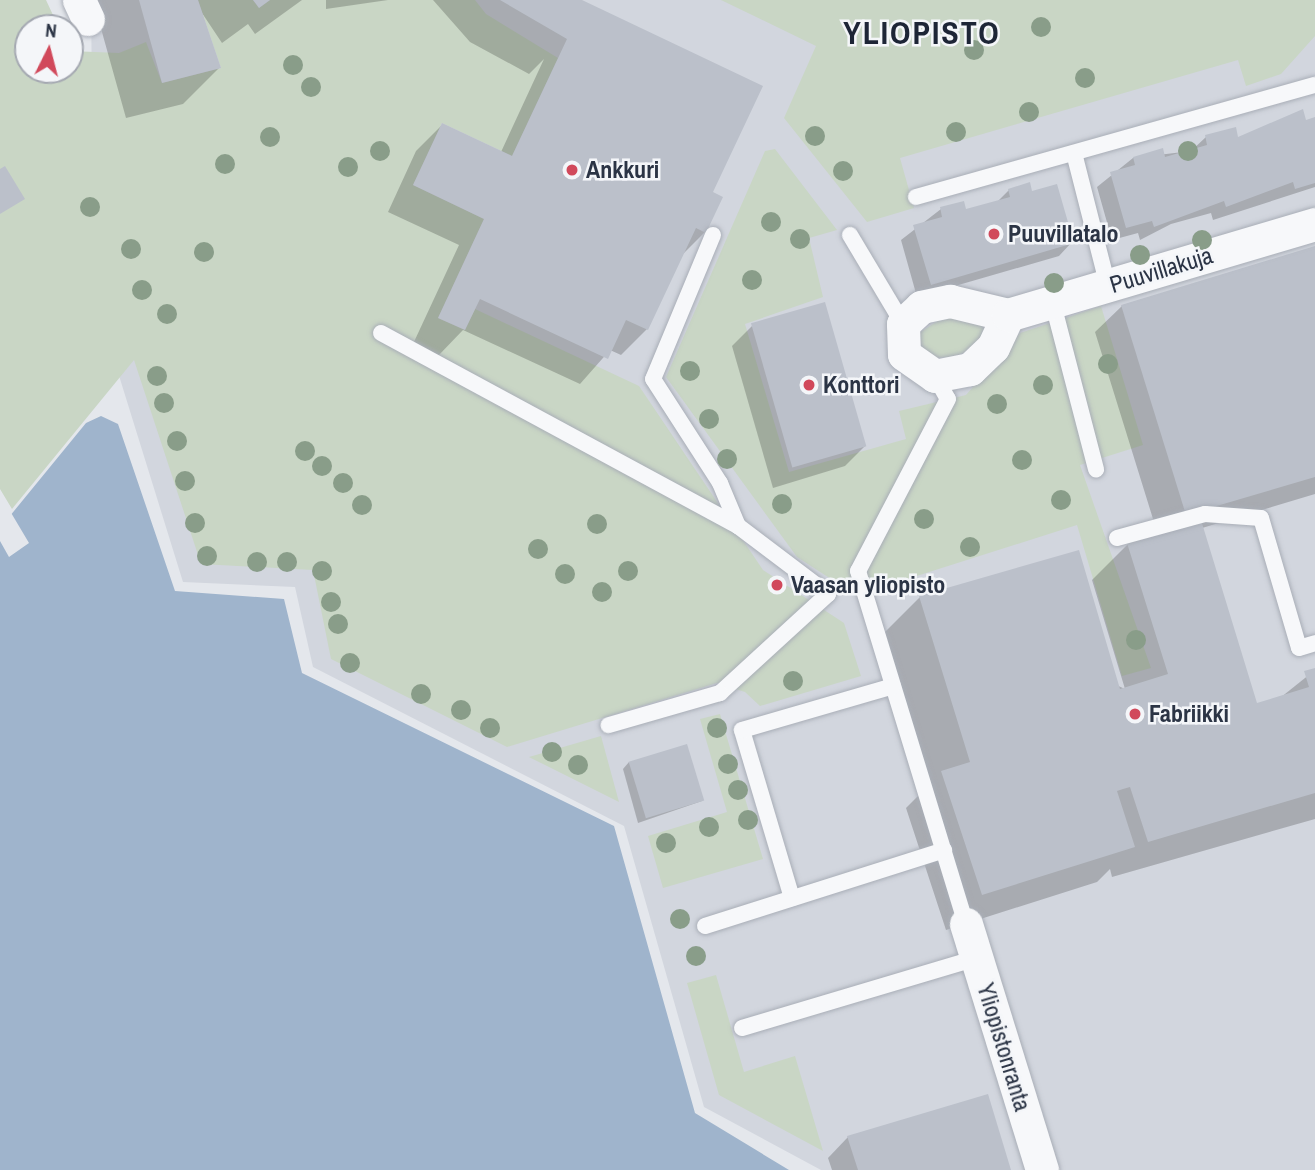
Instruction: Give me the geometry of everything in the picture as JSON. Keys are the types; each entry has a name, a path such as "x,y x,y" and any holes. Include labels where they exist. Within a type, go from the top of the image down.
{"street":[{"name":"Puuvillakuja","path":"904,324 921,307 950,301 1008,315 1054,304 1315,224"},
{"path":"904,324 904,354 935,376 970,369 993,347 1008,315"},
{"name":"Yliopistonranta","path":"966,924 1042,1170"}],"lane":[{"path":"916,197 1315,85"},
{"path":"1074,153 1108,286"},
{"path":"713,235 653,379 720,483 738,526"},
{"path":"850,235 904,324"},
{"path":"1054,304 1096,469"},
{"path":"381,333 738,526 828,594 720,693 609,725"},
{"path":"935,376 948,399 858,571 966,924"},
{"path":"1117,538 1205,514 1261,517 1299,648 1315,643"},
{"path":"792,898 742,730 893,686"},
{"path":"705,926 944,850"},
{"path":"743,1028 976,958"}],"shaded area":[{"name":"Vaasan yliopisto","path":"91,0 1315,0 1315,1170 821,1170 704,1107 624,826 313,667 295,587 183,582 94,295"}],"green space":[{"path":"0,0 46,0 52,14 14,14 14,84 84,84 84,52 119,53 146,42 162,83 221,68 198,0 253,0 259,8 270,0 475,0 486,14 558,58 512,156 442,123 413,185 484,219 438,318 465,330 475,309 639,386 763,570 844,623 861,676 760,706 745,692 717,683 507,747 331,659 313,570 201,564 134,360 12,509 0,489"},
{"path":"721,0 1315,0 1315,36 1281,74 1246,86 1238,60 900,158 914,208 867,222 784,118 816,46"},
{"path":"775,149 837,230 809,238 823,297 745,324 789,472 906,439 899,411 966,395 1020,333 1101,306 1143,445 1080,465 1151,668 1122,676 1077,525 882,587 831,579 797,557 666,377 765,151"},
{"path":"948,314 988,323 980,345 954,357 924,358 916,335"},
{"path":"720,714 763,859 663,888 648,836 727,812 700,719"},
{"path":"601,736 619,802 529,757"},
{"path":"716,975 744,1072 795,1056 823,1151 719,1095 687,983"}],"water":[{"path":"101,416 118,424 175,591 284,599 302,673 614,826 695,1113 789,1170 0,1170 0,514 5,522 86,423"}],"pier":[{"path":"0,511 5,516 10,511 29,543 9,557 0,541"}],"building":[{"path":"139,0 198,0 221,68 162,83"},
{"path":"253,0 270,0 259,8"},
{"name":"Ankkuri","path":"500,0 582,0 763,86 713,192 723,197 706,233 696,228 648,330 626,320 608,359 480,299 465,330 438,318 484,219 413,185 442,123 512,156 567,39"},
{"path":"1303,109 1306,120 1315,117 1315,183 1295,189 1293,182 1226,207 1224,201 1154,227 1152,221 1126,228 1110,172 1135,165 1133,157 1163,148 1165,157 1207,145 1205,135 1236,127 1238,137"},
{"path":"5,166 25,199 0,214 0,169"},
{"name":"Puuvillatalo","path":"1030,182 1032,191 1057,184 1074,243 931,285 913,225 942,217 940,207 964,201 966,209 1010,197 1008,189"},
{"path":"1315,246 1315,477 1186,515 1121,305"},
{"name":"Konttori","path":"825,302 866,446 792,467 751,323"},
{"name":"Fabriikki","path":"1201,520 1257,703 1309,687 1304,671 1315,668 1315,793 1148,842 1130,787 1123,789 1117,791 1135,847 982,895 941,771 970,762 919,596 1079,550 1120,689 1168,674 1127,543"},
{"path":"687,744 704,800 646,818 629,762"},
{"path":"988,1094 1011,1170 858,1170 847,1136"}],"place":[{"name":"Ankkuri","path":"572,170"},
{"name":"Puuvillatalo","path":"994,234"},
{"name":"Konttori","path":"809,385"},
{"name":"Vaasan yliopisto","path":"777,585"},
{"name":"Fabriikki","path":"1135,714"}],"district":[{"name":"YLIOPISTO","path":"922,33"}]}
